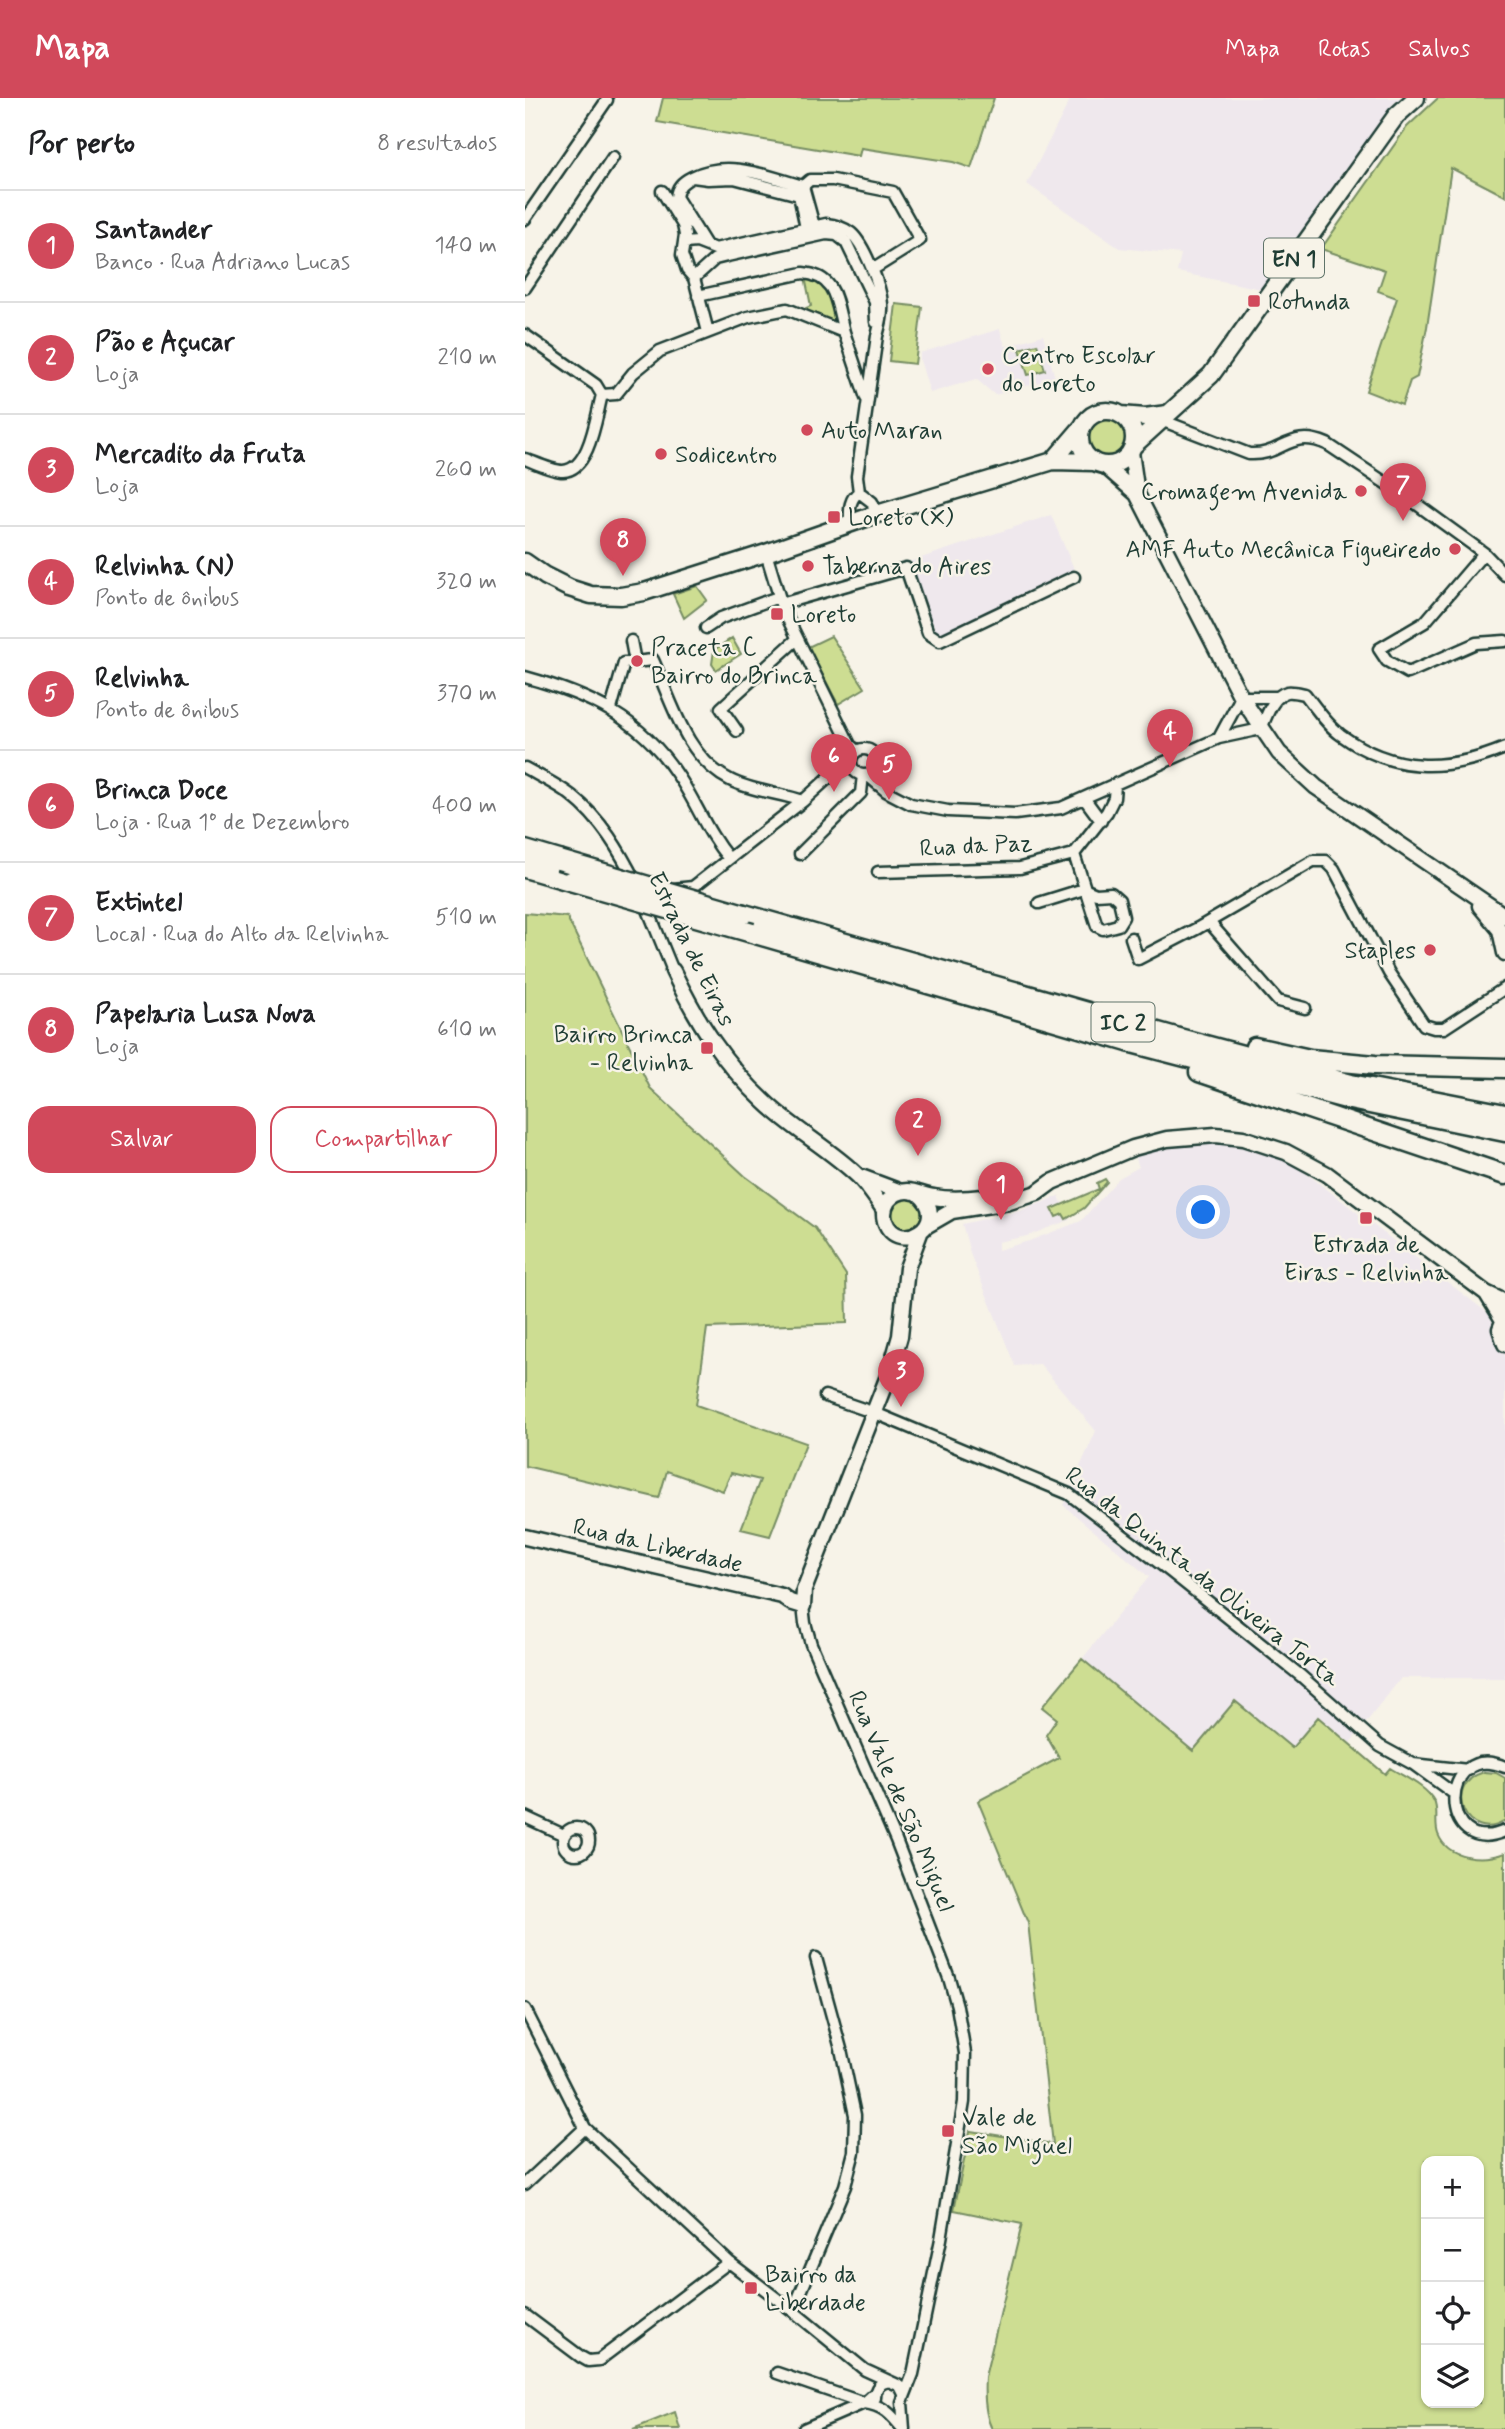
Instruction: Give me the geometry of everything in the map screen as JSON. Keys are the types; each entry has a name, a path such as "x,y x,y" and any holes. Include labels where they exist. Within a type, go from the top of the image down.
{"highway":[{"name":"IC 2","path":"525,850 744,914 1350,1100 1505,1132"},
{"name":"IC 2","path":"525,868 753,933 1131,1033 1351,1084 1505,1114"},
{"path":"1131,1033 1205,1036 1310,1059 1375,1065 1505,1068"},
{"path":"1131,1033 1185,1067 1505,1175"}],"main road":[{"name":"EN 1","path":"525,562 569,588 591,595 608,597 644,592 877,514 1053,461 1114,464 1124,460 1164,417 1211,375 1396,116 1416,98"},
{"path":"1053,461 1091,417 1100,412 1164,417"},
{"path":"1121,415 1132,428 1132,449"},
{"path":"1084,425 1081,445 1086,455 1099,463"}],"street":[{"path":"525,219 607,100"},
{"path":"525,288 613,157"},
{"path":"706,245 676,197 677,189 684,181 706,171 734,168 803,186"},
{"path":"693,177 734,178 799,195 810,227"},
{"path":"803,186 810,180 833,180 893,192 920,240 872,270"},
{"path":"803,186 810,227"},
{"path":"662,191 683,225 685,243 682,255 687,270 694,278 708,332"},
{"path":"685,243 697,242 715,248 826,224 841,226 854,235 872,270 882,302 882,318 877,336 857,476 859,492 872,502 877,514"},
{"path":"694,278 715,259 826,234 837,235 846,242 875,302 877,336"},
{"path":"698,296 803,273 815,274 831,285 867,402"},
{"path":"602,395 616,394 633,373 660,351 748,317 787,309 844,332"},
{"path":"525,335 596,385 602,395 585,459 563,471 525,459"},
{"path":"1164,417 1249,454 1264,453 1301,438 1320,441 1411,500 1484,553 1505,575"},
{"path":"1132,449 1137,494 1241,697 1279,753 1316,788 1505,916"},
{"path":"1099,463 1137,494"},
{"path":"850,523 849,507 859,492"},
{"path":"766,553 779,601 796,640 850,745 857,751 870,751 886,791"},
{"path":"1484,553 1425,622 1379,649 1387,661 1408,673 1476,643 1505,641"},
{"path":"706,628 722,618 906,568 928,633 940,641 1074,577"},
{"path":"737,731 721,708 796,640"},
{"path":"631,641 635,662"},
{"path":"611,709 624,663 653,660 698,756 711,769 732,782 803,801"},
{"path":"525,677 567,689 611,709 650,740 681,779 713,839 729,859"},
{"path":"1261,729 1269,711 1279,697 1287,692 1305,694 1339,734 1377,757 1439,766 1485,756 1505,748"},
{"path":"1241,697 1279,697"},
{"path":"1219,738 1241,697"},
{"path":"857,751 851,765 855,772 865,775 886,791 911,804 948,811 1015,814 1061,808 1219,738 1261,729"},
{"path":"800,854 861,793 865,775 875,768 877,763"},
{"path":"641,893 693,887 803,801 837,770 851,765"},
{"name":"Estrada de Eiras","path":"525,768 560,787 586,809 619,851 641,893 692,1011 712,1044 766,1104 856,1175 884,1210"},
{"path":"1039,903 1084,889 1096,894 1111,893 1119,900 1123,917 1118,925 1103,929 1097,926 1084,889 1075,854 1101,821 1114,798 1115,785"},
{"path":"1084,798 1101,821"},
{"name":"Rua da Paz","path":"879,872 1020,868 1075,854"},
{"path":"1131,938 1139,959 1209,922 1313,861 1326,862 1334,869 1389,973 1424,1025 1444,1028 1505,988"},
{"path":"1470,894 1500,930 1505,953"},
{"path":"1209,922 1278,1001 1305,1008"},
{"path":"1052,1182 1037,1193 1009,1202 952,1211 908,1237 895,1233 886,1223 884,1210 890,1198 901,1192 938,1198 970,1199 1052,1182 1133,1148 1167,1139 1216,1135 1243,1138 1286,1152 1327,1174 1486,1293 1505,1302"},
{"name":"Estrada de Eiras","path":"856,1175 901,1192"},
{"path":"919,1194 928,1205 929,1219 923,1229"},
{"name":"Rua Vale de São Miguel","path":"903,2398 914,2365 941,2239 964,2102 965,2053 949,1978 896,1840 811,1644 803,1606 804,1590 890,1371 900,1336 907,1268 923,1229"},
{"name":"Rua Vale de São Miguel","path":"895,1233 907,1268"},
{"path":"1486,1293 1504,1318 1500,1329 1505,1344"},
{"name":"Rua da Quinta da Oliveira Torta","path":"825,1396 875,1413 1069,1494 1301,1676 1380,1746 1413,1764 1453,1793"},
{"name":"Rua da Liberdade","path":"525,1537 782,1596 803,1606"},
{"name":"Rua da Liberdade","path":"782,1596 804,1590"},
{"name":"Rua da Quinta da Oliveira Torta","path":"1413,1764 1468,1770 1488,1763 1505,1767"},
{"path":"1468,1770 1458,1780 1453,1793 1455,1814 1469,1830 1489,1836 1505,1831"},
{"path":"525,1816 564,1835"},
{"path":"793,2311 845,2186 856,2134 855,2115 841,2049 817,1958"},
{"path":"525,2009 585,2128 729,2262 865,2370 900,2386 903,2398 903,2429"},
{"path":"525,2184 585,2128"},
{"path":"525,2315 580,2357 588,2361 599,2360 729,2262"},
{"path":"804,2429 864,2403 876,2391 914,2365"},
{"path":"865,2370 882,2407 903,2429"},
{"path":"777,2373 882,2407 896,2408 903,2398"}],"shaded area":[{"path":"1071,98 1400,98 1393,104 1261,289 1177,272 1181,254 1119,248 1027,184"},
{"name":"Centro Escolar do Loreto","path":"1000,329 1005,346 1043,335 1055,378 995,395 976,379 930,393 920,353"},
{"path":"1051,515 1075,571 945,633 936,631 909,562"},
{"path":"1218,1141 1285,1157 1489,1314 1505,1351 1505,1678 1401,1678 1350,1743 1318,1717 1292,1749 1194,1752 1082,1659 1149,1577 1063,1505 1096,1431 1040,1364 1015,1366 971,1256 962,1224 1020,1211 1059,1196 1069,1220 1027,1236 998,1242 998,1250 1029,1241 1081,1221 1119,1178 1139,1167 1135,1156 1181,1145"}],"green space":[{"path":"663,98 994,98 971,168 953,162 861,148 859,156 657,122"},
{"path":"1438,98 1505,98 1505,196 1451,168 1417,377 1410,381 1402,405 1366,391 1397,298 1378,291 1385,270 1321,249 1407,127"},
{"path":"805,277 815,277 829,286 839,325 807,312 806,308 811,306"},
{"path":"896,304 922,307 915,364 889,361"},
{"path":"1037,344 1045,370 1028,375 1020,349"},
{"path":"1108,418 1123,424 1129,439 1123,454 1108,460 1093,454 1087,439 1093,424"},
{"path":"697,586 707,600 684,618 673,594"},
{"path":"831,636 865,688 838,704 808,647"},
{"path":"732,638 741,654 716,670 712,664 714,650"},
{"path":"525,913 567,917 650,1088 745,1176 815,1228 846,1275 847,1323 707,1328 696,1405 806,1443 770,1536 741,1529 760,1480 731,1473 723,1491 667,1471 659,1498 525,1466"},
{"path":"1105,1179 1107,1182 1084,1208 1066,1219 1063,1214 1056,1217 1052,1209 1099,1189 1097,1183"},
{"path":"907,1197 919,1202 924,1214 919,1226 907,1231 895,1226 890,1214 895,1202"},
{"path":"1082,1659 1193,1751 1235,1701 1292,1748 1318,1717 1385,1774 1390,1768 1426,1791 1434,1801 1438,1834 1450,1849 1458,1854 1477,1857 1505,1853 1505,2429 992,2429 986,2410 985,2377 1022,2224 954,2210 970,2131 1053,2144 1028,1923 978,1801 1059,1758 1046,1735 1057,1719 1042,1707"},
{"path":"1484,1772 1496,1773 1505,1778 1505,1821 1491,1826 1479,1825 1470,1819 1461,1800 1463,1789 1471,1779"},
{"path":"675,2412 680,2429 633,2429"}],"place":[{"name":"Rotunda","path":"1254,301"},
{"name":"Centro Escolar do Loreto","path":"988,369"},
{"name":"Auto Maran","path":"807,430"},
{"name":"Sodicentro","path":"661,454"},
{"name":"Cromagem Avenida","path":"1361,491"},
{"name":"Loreto (X)","path":"834,517"},
{"name":"Extintel","path":"1403,521"},
{"name":"AMF Auto Mecânica Figueiredo","path":"1455,549"},
{"name":"Taberna do Aires","path":"808,566"},
{"name":"Papelaria Lusa Nova","path":"623,576"},
{"name":"Loreto","path":"777,614"},
{"name":"Praceta C Bairro do Brinca","path":"637,661"},
{"name":"Relvinha (N)","path":"1170,767"},
{"name":"Brinca Doce","path":"834,792"},
{"name":"Relvinha","path":"889,800"},
{"name":"Staples","path":"1430,950"},
{"name":"Bairro Brinca - Relvinha","path":"707,1048"},
{"name":"Pão e Açucar","path":"918,1156"},
{"name":"Estrada de Eiras - Relvinha","path":"1366,1218"},
{"name":"Santander","path":"1001,1220"},
{"name":"Mercadito da Fruta","path":"901,1407"},
{"name":"Vale de São Miguel","path":"948,2131"},
{"name":"Bairro da Liberdade","path":"751,2288"}]}
